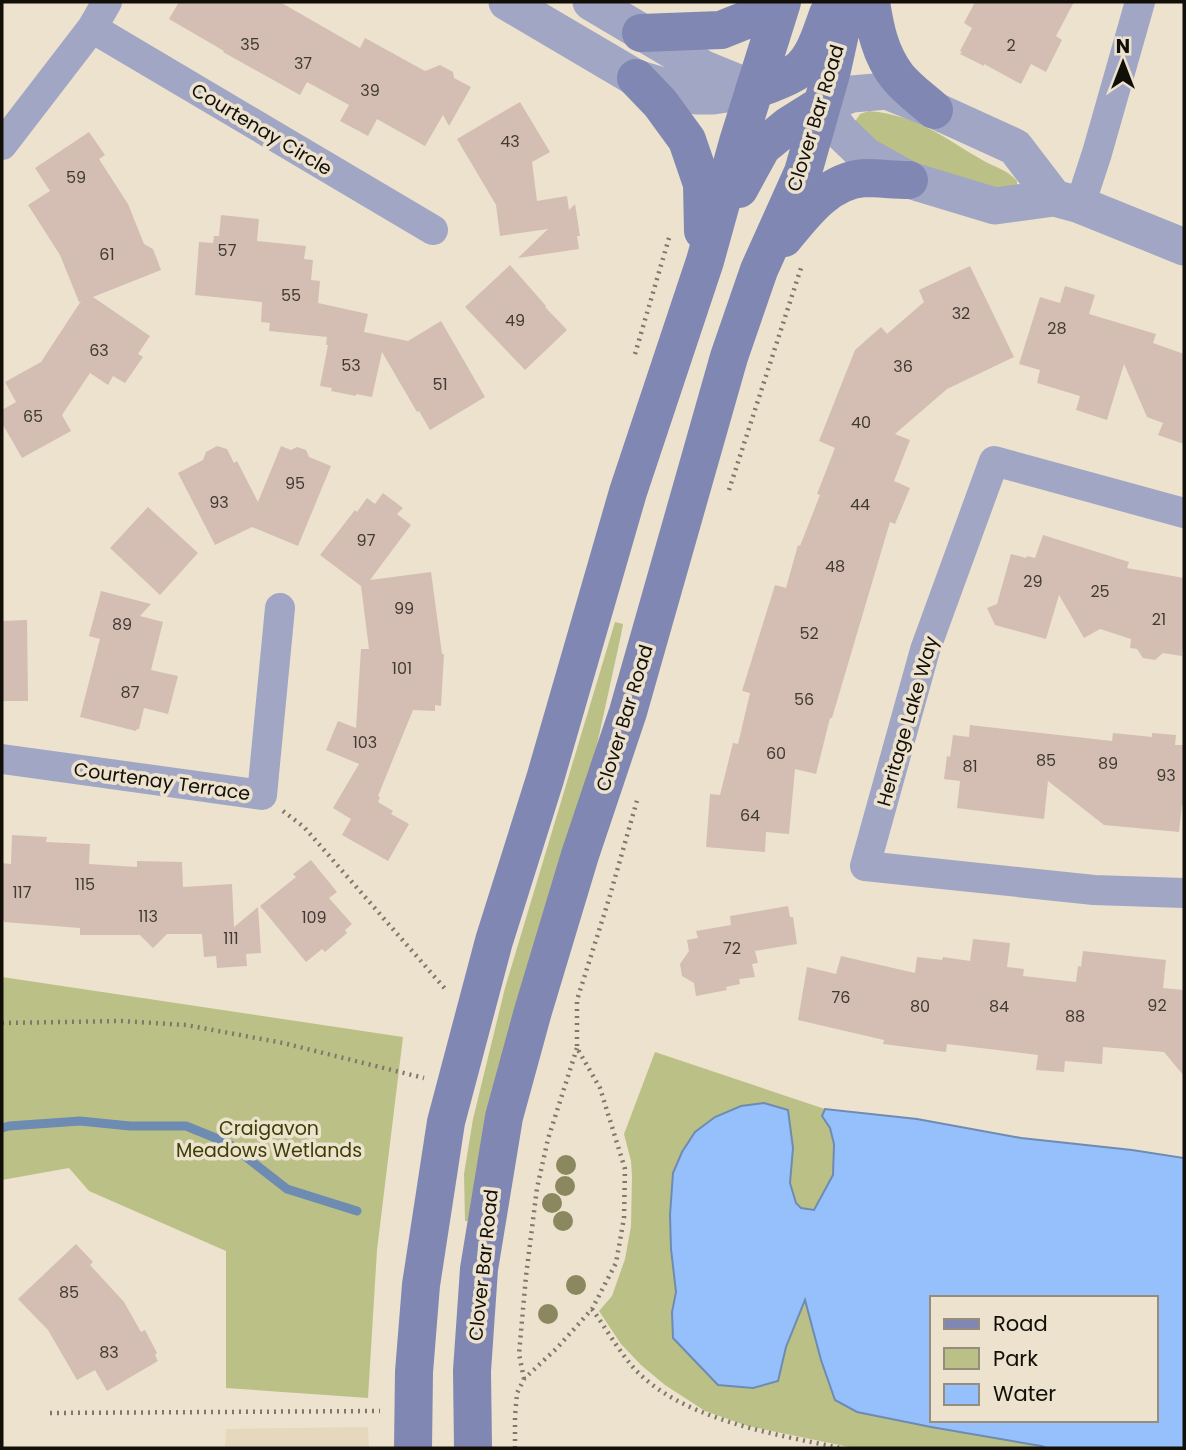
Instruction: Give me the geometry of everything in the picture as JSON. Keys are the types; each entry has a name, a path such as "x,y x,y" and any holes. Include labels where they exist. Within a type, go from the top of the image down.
{"main road":[{"path":"641,33 721,30 751,18 764,2"},
{"path":"414,1448 414,1372 421,1284 446,1122 494,942 545,779 628,492 705,261 737,142 782,2"},
{"path":"705,261 748,170 762,147 780,131 821,105 797,71 794,23 796,2"},
{"path":"754,90 797,71 813,52 833,2"},
{"name":"Clover Bar Road","path":"473,1448 472,1371 479,1269 504,1117 580,855 628,712 729,356 759,270 803,172 832,70 847,2"},
{"path":"871,2 877,35 885,55 898,77 934,110"},
{"path":"636,78 660,103 687,140 702,184 705,261"},
{"path":"754,90 771,113 786,151 759,270"},
{"path":"759,270 808,208 840,183 863,178 909,180"}],"street":[{"path":"2,145 92,28 107,2"},
{"path":"507,2 636,78 696,96 754,90"},
{"path":"591,2 704,69 754,90"},
{"path":"1067,202 1140,2"},
{"name":"Courtenay Circle","path":"92,28 433,230"},
{"path":"1067,202 1016,147 887,91 852,94 821,105 840,131 866,156 909,180 995,206 1067,202 1184,247"},
{"name":"Heritage Lake Way","path":"1184,513 994,461 925,650 865,866 1094,890 1184,893"},
{"name":"Courtenay Terrace","path":"2,759 262,795 280,608"}],"path":[{"path":"727,498 805,256"},
{"path":"262,795 304,827 448,991"},
{"path":"524,1379 519,1354 537,1188 548,1139 577,1048 577,1000 639,795"},
{"path":"2,1023 121,1021 186,1025 284,1043 425,1079"},
{"path":"515,1448 517,1393 524,1379 592,1309 616,1263 624,1218 625,1168 600,1088 577,1048"},
{"path":"592,1309 632,1366 666,1393 716,1418 839,1448"},
{"path":"50,1413 381,1411"}],"shaded area":[{"path":"368,1427 369,1448 225,1448 226,1429"}],"green space":[{"path":"869,111 903,118 930,129 1010,174 1017,181 1017,189 1011,193 898,162 854,123 860,114"},
{"path":"615,622 623,624 593,763 472,1221 465,1221 464,1174 473,1119 505,988"},
{"name":"Craigavon Meadows Wetlands","path":"2,977 403,1037 377,1250 368,1398 226,1388 226,1251 89,1191 69,1168 2,1180"},
{"path":"655,1052 825,1109 822,1116 830,1128 834,1144 833,1175 814,1210 801,1208 795,1203 790,1183 793,1148 764,1103 741,1106 715,1117 695,1132 673,1173 670,1215 676,1292 672,1312 673,1338 778,1381 786,1347 805,1299 835,1400 857,1412 1047,1448 854,1448 748,1426 705,1411 665,1385 641,1365 621,1344 599,1311 612,1296 625,1259 631,1226 632,1177 624,1134"}],"water":[{"path":"764,1103 788,1110 793,1148 790,1183 796,1203 801,1208 814,1210 833,1175 834,1144 830,1128 822,1116 825,1109 917,1119 1021,1138 1184,1158 1184,1448 1047,1448 857,1412 835,1400 805,1300 786,1347 778,1381 753,1388 718,1385 673,1338 672,1312 676,1292 670,1215 673,1173 682,1152 695,1132 715,1117 741,1106"}],"building":[{"path":"179,2 280,2 360,48 365,38 425,71 440,65 453,72 454,78 471,87 449,126 443,115 425,146 377,119 368,136 340,121 349,105 307,82 300,95 169,19"},
{"path":"975,2 1074,2 1056,36 1062,40 1046,72 1031,64 1021,84 960,54 972,28 964,23"},
{"path":"520,102 550,152 532,162 537,201 567,196 569,210 575,204 580,236 577,236 579,249 518,258 548,229 500,236 496,205 457,139"},
{"path":"89,132 105,155 99,159 128,204 144,244 153,249 161,270 93,297 150,336 138,354 143,357 125,383 113,376 108,385 90,373 62,415 71,431 22,458 2,423 2,410 16,402 5,382 41,362 81,301 79,302 60,255 28,205 50,191 35,168"},
{"path":"221,215 259,219 257,241 306,246 304,259 313,260 311,280 320,281 318,303 368,314 364,332 408,341 441,321 485,397 430,430 382,352 372,397 331,391 332,388 320,386 328,345 327,337 269,331 270,323 261,322 262,302 195,295 199,242 213,243 214,236 219,236"},
{"path":"510,265 567,330 525,370 465,307"},
{"path":"970,266 1014,357 947,389 895,434 910,440 894,481 910,488 895,524 890,522 830,718 816,774 795,769 789,834 766,832 765,852 706,847 710,794 720,795 733,743 738,744 750,693 742,691 775,585 786,588 798,545 800,546 820,495 817,494 835,448 819,441 855,350 881,327 887,334 924,302 919,290"},
{"path":"1065,286 1095,295 1089,314 1156,334 1153,343 1184,354 1184,444 1158,435 1163,423 1147,417 1124,364 1107,420 1076,410 1080,396 1037,383 1040,370 1019,364 1040,297 1060,303"},
{"path":"217,446 227,449 234,463 237,461 258,502 281,446 291,450 297,447 306,450 309,457 331,466 298,546 252,527 215,545 178,473 203,460 206,452"},
{"path":"383,493 403,508 397,514 411,525 370,580 431,572 444,654 441,706 435,705 435,711 413,710 378,796 378,802 393,811 391,814 409,824 388,861 342,835 351,819 333,808 359,764 326,750 338,721 356,728 361,649 369,649 361,586 320,555 367,498 375,504"},
{"path":"148,507 198,553 160,595 110,548"},
{"path":"1043,535 1129,562 1127,568 1184,578 1182,656 1163,653 1155,660 1143,658 1137,649 1130,648 1131,639 1100,629 1084,638 1059,595 1046,639 995,625 987,608 997,604 1011,554 1035,558"},
{"path":"101,591 151,604 140,616 163,622 151,670 178,676 168,714 144,708 139,729 136,731 80,717 100,639 89,636"},
{"path":"27,620 28,701 2,701 2,621"},
{"path":"970,725 1112,741 1113,733 1152,737 1152,733 1176,735 1175,745 1184,745 1184,805 1179,832 1104,825 1048,781 1044,819 957,808 960,781 944,779 947,756 950,757 953,735 969,737"},
{"path":"12,835 47,837 46,842 90,844 89,864 137,867 137,861 182,862 183,887 232,884 234,927 258,907 261,953 246,954 247,966 217,968 216,956 204,957 202,934 167,934 153,948 140,935 80,935 80,928 4,922 2,863 11,864"},
{"path":"311,860 337,892 329,898 352,924 345,930 347,933 325,952 322,949 306,962 260,906 296,877 293,874"},
{"path":"788,906 790,917 793,917 797,944 755,951 758,963 752,964 755,977 739,979 740,984 726,987 727,990 696,996 694,983 682,976 680,964 689,951 687,940 698,938 696,931 731,925 730,916"},
{"path":"973,939 1010,943 1007,967 1024,969 1023,976 1076,982 1083,951 1166,960 1163,988 1184,990 1184,1076 1164,1052 1103,1047 1102,1064 1065,1061 1064,1072 1036,1070 1038,1055 947,1044 946,1052 883,1044 884,1040 798,1020 807,967 836,974 841,956 915,973 917,957 970,961"},
{"path":"76,1244 93,1262 90,1265 124,1302 141,1332 145,1330 157,1353 155,1355 158,1361 107,1391 95,1370 77,1380 48,1330 18,1299"}],"waterway":[{"path":"2,1128 80,1121 130,1126 186,1126 228,1143 287,1189 357,1211"}]}
